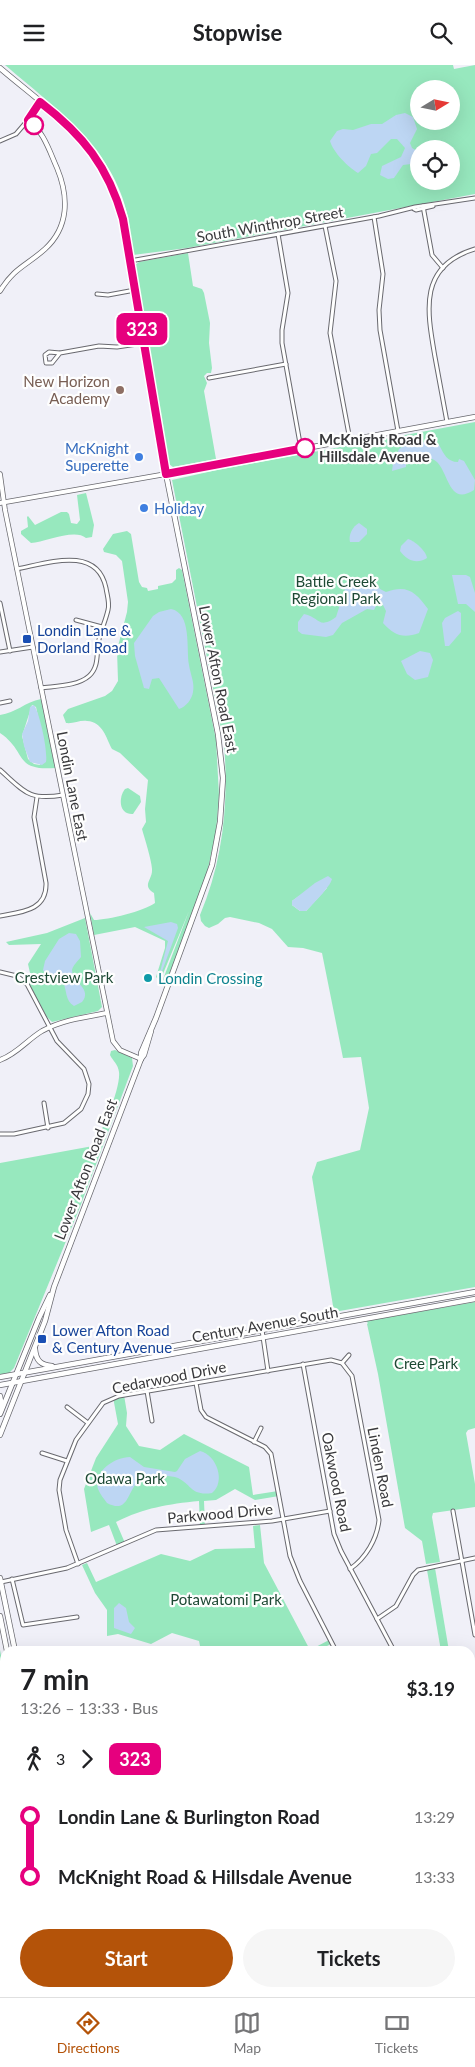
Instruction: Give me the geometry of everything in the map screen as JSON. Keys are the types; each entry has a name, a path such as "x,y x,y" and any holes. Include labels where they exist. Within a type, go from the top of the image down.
{"main road":[{"name":"Lower Afton Road East","path":"0,68 78,134 103,167 119,205 166,474 220,741 222,799 219,835 212,865 144,1055 54,1287 39,1318 1,1411"},
{"path":"166,474 475,417"},
{"name":"Lower Afton Road East","path":"0,1435 45,1321 54,1287"},
{"name":"Century Avenue South","path":"0,1377 475,1293"},
{"name":"Century Avenue South","path":"0,1385 475,1299"},
{"path":"35,1346 36,1356 41,1364 61,1366"},
{"path":"0,1396 1,1411"},
{"path":"0,1581 14,1646"},
{"path":"0,1616 6,1646"}],"street":[{"path":"0,141 19,132 40,102"},
{"path":"0,290 14,272 44,250 55,239 64,215 66,199 61,177 42,134 28,120"},
{"name":"South Winthrop Street","path":"130,261 475,198"},
{"path":"423,207 432,255 443,268"},
{"path":"374,217 383,274 379,310 380,330 398,431"},
{"path":"325,226 336,281 330,333 350,440"},
{"path":"278,234 288,288 288,303 282,333 301,449"},
{"path":"447,422 428,312 430,292 443,268 456,258 475,249"},
{"path":"97,294 107,295 135,290"},
{"path":"60,353 52,363 46,363 45,356 47,353 60,353 99,346 118,347 144,343"},
{"path":"209,378 286,364"},
{"name":"Londin Lane East","path":"0,474 2,502 107,1013 115,1046 123,1052 141,1059"},
{"path":"2,502 166,474"},
{"path":"17,569 52,562 78,561 94,566 104,580 109,602 98,642 96,665 90,675 79,681 41,688"},
{"path":"0,603 10,651"},
{"path":"76,620 102,627"},
{"path":"0,653 33,647"},
{"path":"0,703 10,701"},
{"path":"0,770 24,791 37,797 63,795"},
{"path":"0,916 31,910 39,904 45,892 46,883 34,817 37,797"},
{"path":"0,972 16,975 26,983 61,1046 85,1070 90,1086 84,1103 76,1115 64,1123 48,1128 0,1134"},
{"path":"0,1060 15,1053 49,1027 66,1021 107,1013"},
{"path":"44,1103 48,1128"},
{"path":"262,1331 268,1371"},
{"path":"342,1363 349,1355"},
{"name":"Cedarwood Drive","path":"78,1564 68,1537 59,1489 67,1461 76,1440 108,1399 327,1360 342,1363"},
{"name":"Linden Road","path":"342,1363 352,1376 380,1519 377,1531 366,1555 350,1569"},
{"name":"Oakwood Road","path":"303,1364 337,1542 391,1646"},
{"path":"196,1383 201,1410 206,1417 265,1447 271,1454 294,1567 334,1646"},
{"path":"147,1391 152,1421"},
{"path":"67,1407 88,1423"},
{"path":"254,1442 261,1428"},
{"path":"42,1453 67,1461"},
{"name":"Parkwood Drive","path":"0,1581 53,1572 78,1564 156,1530 186,1529 237,1522 283,1519 330,1511"},
{"path":"452,1511 475,1635"},
{"path":"377,1619 396,1606 412,1575 418,1570 475,1558"},
{"path":"12,1579 21,1621 24,1626 77,1617"}],"green space":[{"path":"5,65 453,65 454,69 475,65 475,194 187,248 133,255 128,217 121,192 110,170 80,131"},
{"path":"188,253 193,286 202,289 204,293 210,323 209,343 212,368 211,373 207,373 204,376 207,383 204,391 216,459 173,467 169,464 135,265 139,262"},
{"name":"Battle Creek Regional Park","path":"475,422 475,1287 334,1312 312,1177 317,1162 360,1150 369,1108 361,1057 343,1058 322,953 303,948 288,947 272,929 259,923 230,917 209,928 201,921 200,915 208,895 219,852 225,809 224,744 172,480","holes":["327,888 306,911 300,911 292,905 292,901 299,896"]},
{"path":"86,493 94,525 92,537 86,538 75,534 31,543 21,534 21,531 28,527 28,516 35,525 61,512 67,512 71,523 77,524 80,520 77,495"},
{"path":"127,531 131,534 139,582 142,587 147,588 148,591 158,589 158,586 172,583 176,579 176,570 179,568 182,570 216,740 219,795 216,832 207,873 166,983 162,982 189,911 160,981 156,977 165,948 165,941 135,927 94,935 90,913 94,920 108,918 135,912 155,903 154,893 148,887 152,869 142,829 146,822 145,809 148,780 120,753 112,749 103,731 97,724 84,721 66,723 63,715 68,709 105,696 112,691 118,681 117,650 128,602 122,561 116,555 104,552 103,549 113,534"},
{"path":"41,699 55,768 42,768 27,763 9,740 0,733 0,715","holes":["32,705 36,707 45,749 40,765 34,764 28,759 22,736"]},
{"path":"128,788 140,796 141,802 133,814 125,812 121,805 121,797 125,789"},
{"name":"Crestview Park","path":"85,918 102,1007 98,1011 52,1022 47,1017 27,980 30,973 28,964 41,944 9,945 6,942 47,933"},
{"path":"115,1050 132,1058 133,1066 80,1207 14,1368 9,1373 0,1375 0,1163 93,1146 106,1121 117,1088 119,1072 117,1065 110,1055 111,1051"},
{"name":"Cree Park","path":"475,1302 475,1428 468,1430 466,1433 475,1484 475,1507 433,1513 432,1517 440,1562 426,1564 422,1541 405,1528 378,1374 368,1323 366,1321"},
{"name":"Odawa Park","path":"124,1395 127,1413 126,1426 139,1446 160,1450 184,1434 249,1467 253,1495 278,1491 279,1496 255,1500 235,1489 216,1500 204,1501 205,1526 200,1526 199,1501 166,1505 146,1510 116,1522 125,1543 117,1546 109,1525 91,1532 84,1489 96,1458 118,1424 113,1397"},
{"name":"Potawatomi Park","path":"260,1525 264,1563 308,1646 200,1646 199,1641 172,1633 151,1644 118,1634 107,1636 107,1610 95,1593 82,1565 87,1563 96,1582 161,1554 190,1561 215,1549 255,1548 253,1526"},
{"path":"435,1568 448,1646 440,1646 427,1570"},
{"name":"Potawatomi Park","path":"331,1639 333,1643 327,1646 318,1646"}],"water":[{"path":"405,113 410,116 410,130 416,130 410,140 410,164 403,165 394,178 388,179 380,175 382,166 401,157 405,148 397,139 391,139 377,153 371,154 366,166 358,173 341,159 334,150 330,141 337,131 343,129 353,130 371,124 382,124 396,115"},
{"path":"426,442 439,445 446,457 451,461 458,462 459,459 464,461 475,480 474,490 466,494 459,494 454,491 437,462 416,453 410,453 406,458 406,467 392,471 399,449 410,443"},
{"path":"359,523 367,529 367,534 359,542 350,542 351,531"},
{"path":"408,539 425,552 427,558 412,561 400,551 401,546"},
{"path":"452,575 466,575 470,577 475,593 475,612 466,604 458,604"},
{"path":"361,578 374,580 380,589 386,592 405,589 415,594 428,609 419,633 403,636 391,630 383,623 386,611 381,601 378,602 374,610 367,609 342,623 333,635 326,637 302,634 298,631 298,622 304,614 322,623 336,617 347,583"},
{"path":"171,609 178,612 185,624 193,685 190,700 179,709 159,678 152,679 149,689 144,688 135,656 134,643 153,616 159,612"},
{"path":"458,611 461,613 461,632 449,646 445,646 442,623 445,618"},
{"path":"420,651 430,653 433,660 428,677 415,680 407,674 401,661"},
{"path":"34,705 45,742 46,762 42,765 30,762 22,734 28,721 30,707"},
{"path":"328,876 332,879 328,887 306,911 300,911 292,905 292,901 315,883"},
{"path":"171,922 177,924 178,928 159,976 168,941 144,927"},
{"path":"69,933 76,934 80,941 81,957 72,970 85,993 82,1002 74,1006 68,998 63,982 47,977 43,970 45,961 59,939"},
{"path":"200,1451 211,1458 218,1469 218,1482 212,1493 200,1493 175,1477 151,1477 137,1483 123,1504 114,1506 107,1503 98,1489 97,1482 102,1471 106,1466 118,1459 130,1457 144,1467 175,1472 185,1459"},
{"path":"119,1603 126,1608 129,1622 135,1628 131,1634 114,1628 114,1608"}],"bus line":[{"name":"323","path":"34,125 28,120 40,102 58,116 88,145 103,167 115,192 123,219 166,474 305,448"}],"place":[{"name":"New Horizon Academy","path":"120,390"},
{"name":"McKnight Road & Hillsdale Avenue","path":"305,448"},
{"name":"McKnight Superette","path":"139,457"},
{"name":"Holiday","path":"144,508"},
{"name":"Londin Lane & Dorland Road","path":"27,639"},
{"name":"Londin Crossing","path":"148,978"},
{"name":"Lower Afton Road & Century Avenue","path":"42,1339"}]}
